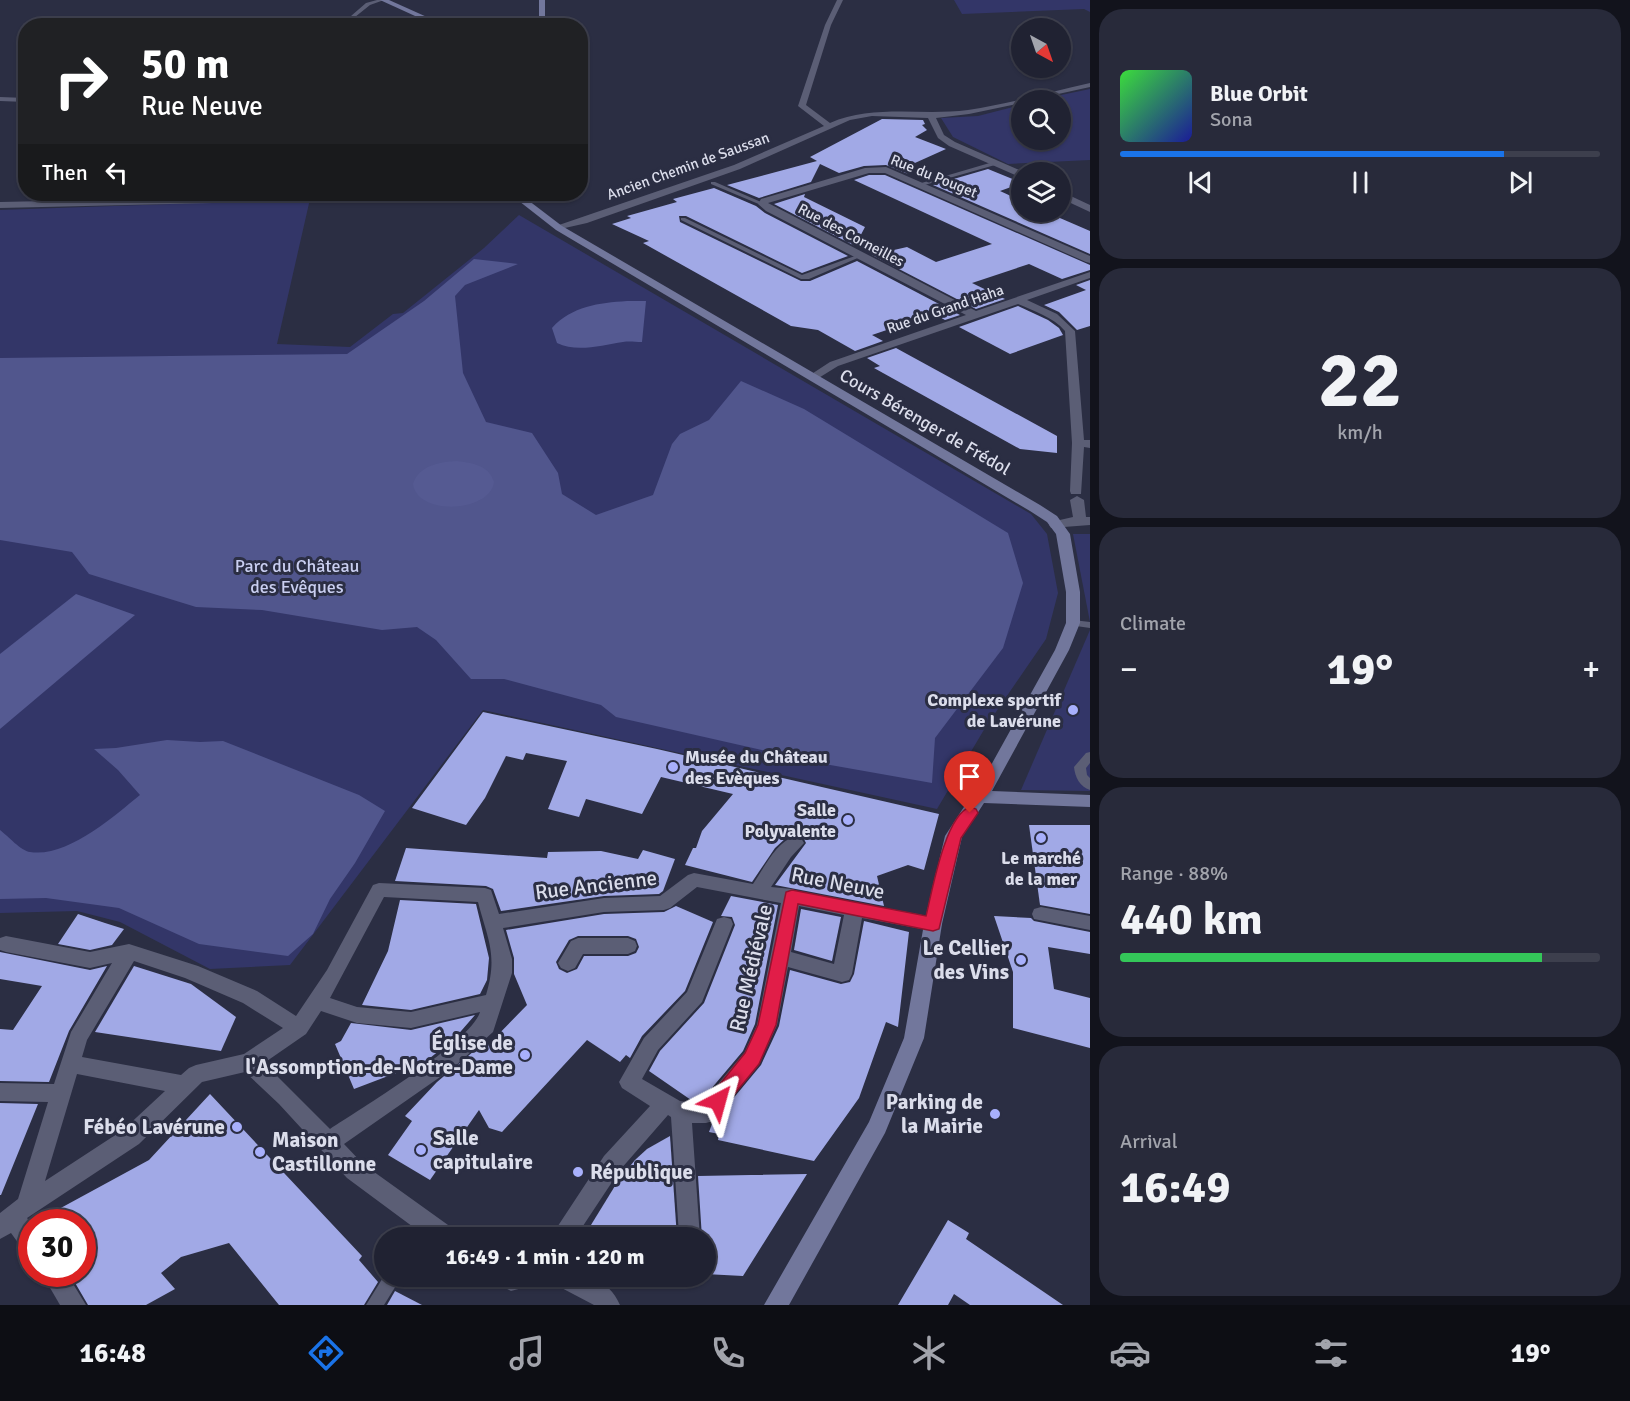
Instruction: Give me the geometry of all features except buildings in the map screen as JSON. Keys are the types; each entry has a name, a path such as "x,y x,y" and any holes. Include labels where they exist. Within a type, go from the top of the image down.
{"street":[{"path":"382,0 425,18"},
{"path":"542,0 542,18"},
{"path":"828,125 802,106 828,25 840,0"},
{"path":"1011,170 952,144 941,136 931,116 1002,106 1090,85"},
{"path":"0,99 18,100"},
{"name":"Ancien Chemin de Saussan","path":"559,228 737,167 848,118 872,114 931,116"},
{"name":"Rue du Pouget","path":"763,204 770,198 875,169 893,172 1090,260"},
{"path":"1071,199 1090,208"},
{"path":"0,205 104,201"},
{"name":"Cours Bérenger de Frédol","path":"525,201 559,228 1035,508 1052,519 1056,525"},
{"name":"Rue des Corneilles","path":"763,204 857,257 975,315"},
{"name":"Rue du Grand Haha","path":"813,377 834,364 1090,275"},
{"path":"776,1305 861,1159 878,1126 914,1038 933,924 954,836 981,796 1062,650 1073,623 1074,592 1063,534 1056,525 1085,520 1076,495 1084,444 1070,331 1059,320 1018,300"},
{"path":"981,796 1090,801"},
{"path":"759,890 785,852 795,843"},
{"name":"Rue Ancienne","path":"492,922 604,905 664,903 694,879 735,886"},
{"name":"Rue Neuve","path":"735,886 933,924"},
{"path":"13,1217 131,1137 196,1074 249,1062 299,1028 334,976 379,890 485,895 502,959 502,973 486,1026 446,1062 327,1143"},
{"name":"Rue Médiévale","path":"673,1108 692,1115 706,1114 752,1058 767,1025 778,957 792,896"},
{"path":"778,957 842,974 854,909"},
{"path":"1041,914 1090,923"},
{"path":"673,1108 629,1082 651,1044 695,996 724,924"},
{"path":"6,944 90,960 129,952 191,972 250,997 299,1028"},
{"path":"568,963 578,946 628,946"},
{"path":"13,1217 60,1093 78,1038 129,952"},
{"path":"318,1002 357,1016 411,1020 494,1000"},
{"path":"249,1062 286,1097 355,1171 428,1227"},
{"path":"70,1064 184,1085"},
{"path":"0,1092 60,1093"},
{"path":"673,1108 689,1227"},
{"path":"568,1227 612,1163 673,1108"},
{"path":"62,1287 74,1305"},
{"path":"583,1287 603,1297 608,1305"}],"lane":[{"path":"353,16 368,4 382,0"},
{"path":"921,184 993,164"},
{"name":"Rue des Corneilles","path":"713,183 763,204"},
{"path":"683,219 801,277 857,257"},
{"path":"1073,623 1090,625"},
{"path":"1090,756 1080,766 1082,776 1090,786"},
{"path":"374,1305 386,1287"}],"green space":[{"path":"954,0 1090,0 1090,12 1084,9 962,14"},
{"path":"1090,89 1090,160 1011,162 1008,164 953,137 941,118 978,116 1011,108 1011,150 1071,150 1071,93"},
{"name":"Parc du Château des Evêques","path":"310,201 277,344 350,347 393,314 403,313 484,248 519,215 1031,514 1047,534 1058,593 1046,639 985,728 937,809 483,710 290,965 210,969 120,922 77,911 0,913 0,210"},
{"path":"474,259 518,264 465,285 455,296 463,373 486,422 532,433 558,473 562,494 596,515 653,495 672,444 680,434 709,420 741,381 804,409 1008,533 1023,583 1003,648 935,738 932,783 819,763 616,717 601,705 504,679 471,679 436,640 417,627 382,630 262,610 196,607 89,574 72,552 0,540 0,358 347,354 424,301"},
{"path":"1073,534 1090,534 1090,622"},
{"name":"Complexe sportif de Lavérune","path":"1090,630 1090,791 1021,790"},
{"path":"167,740 223,741 359,795 385,811 355,863 330,899 313,934 288,956 199,944 119,908 46,898 0,899 0,830 30,852 59,849 89,834 140,795 118,770 94,749"}],"shaded area":[{"path":"627,301 646,301 642,342 581,348 557,343 552,328 568,315 586,307"},
{"path":"457,461 484,468 492,476 494,482 490,492 480,500 468,505 454,507 427,502 417,494 413,484 420,473 437,464"},
{"path":"76,594 135,615 0,729 0,654"}],"place":[{"name":"Complexe sportif de Lavérune","path":"1073,710"},
{"name":"Musée du Château des Evèques","path":"673,767"},
{"name":"Salle Polyvalente","path":"848,820"},
{"name":"Le marché de la mer","path":"1041,838"},
{"name":"Le Cellier des Vins","path":"1021,960"},
{"name":"Église de l'Assomption-de-Notre-Dame","path":"525,1055"},
{"name":"Parking de la Mairie","path":"995,1114"},
{"name":"Fébéo Lavérune","path":"237,1127"},
{"name":"Salle capitulaire","path":"421,1150"},
{"name":"Maison Castillonne","path":"260,1152"},
{"name":"République","path":"578,1172"}],"route":[{"path":"718,1101 752,1058 767,1025 777,963 792,896 933,924 954,836 970,813"}]}
